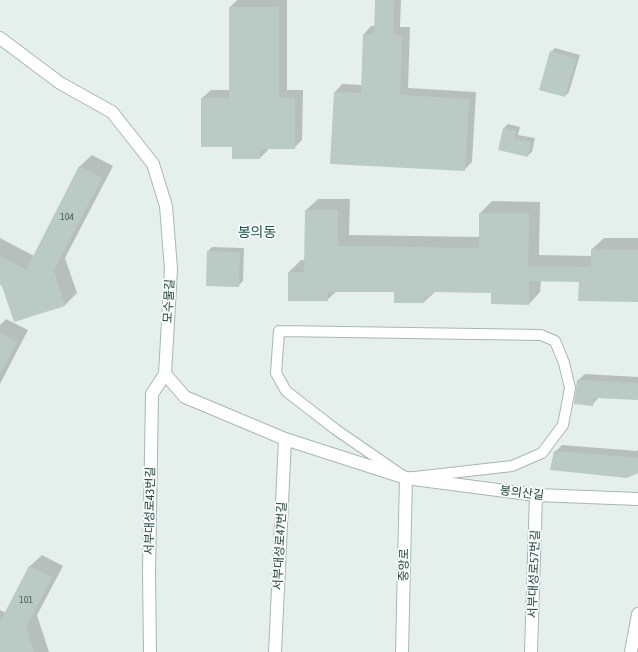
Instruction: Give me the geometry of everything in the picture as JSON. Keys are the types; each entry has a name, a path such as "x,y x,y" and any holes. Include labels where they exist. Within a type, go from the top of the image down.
{"street":[{"name":"모수물길","path":"0,38 60,83 112,112 153,164 166,206 171,269 165,374"},
{"path":"165,374 185,397 285,439 406,478"},
{"name":"서부대성로43번길","path":"150,652 149,572 152,394 165,374"},
{"name":"서부대성로47번길","path":"275,652 285,439"},
{"name":"봉의산길","path":"406,478 536,495 638,499"},
{"name":"중앙로","path":"402,652 406,478"},
{"name":"서부대성로57번길","path":"531,652 536,495"},
{"path":"631,652 638,614"}],"lane":[{"path":"278,331 541,335 555,341 564,363 570,388 563,425 542,453 512,466 406,478 335,429 286,391 276,374 278,331"}],"building":[{"path":"375,0 394,0 393,35 402,35 400,95 469,99 465,171 330,164 334,92 361,93 363,34 374,34"},
{"path":"229,7 279,7 279,98 295,98 295,149 260,149 260,159 232,159 232,147 201,147 201,98 229,98"},
{"path":"550,51 576,59 565,97 539,90"},
{"path":"503,128 516,131 514,139 531,142 528,157 498,150"},
{"path":"79,166 102,178 54,270 65,306 14,322 2,286 0,285 0,256 26,270"},
{"path":"305,210 338,210 338,246 479,248 479,213 529,213 528,266 591,267 591,249 638,250 638,302 578,301 579,282 529,281 529,305 491,304 491,293 432,292 432,296 424,296 424,303 394,303 394,292 328,292 328,301 288,301 288,272 304,272"},
{"path":"207,251 240,252 239,287 206,286"},
{"path":"0,333 17,342 0,374"},
{"path":"577,380 638,383 638,400 594,398 593,406 574,404"},
{"path":"554,451 638,458 638,473 627,478 550,470"},
{"path":"29,566 52,577 26,627 34,652 0,652 0,622"}],"district":[{"name":"봉의동","path":"257,233"}]}
